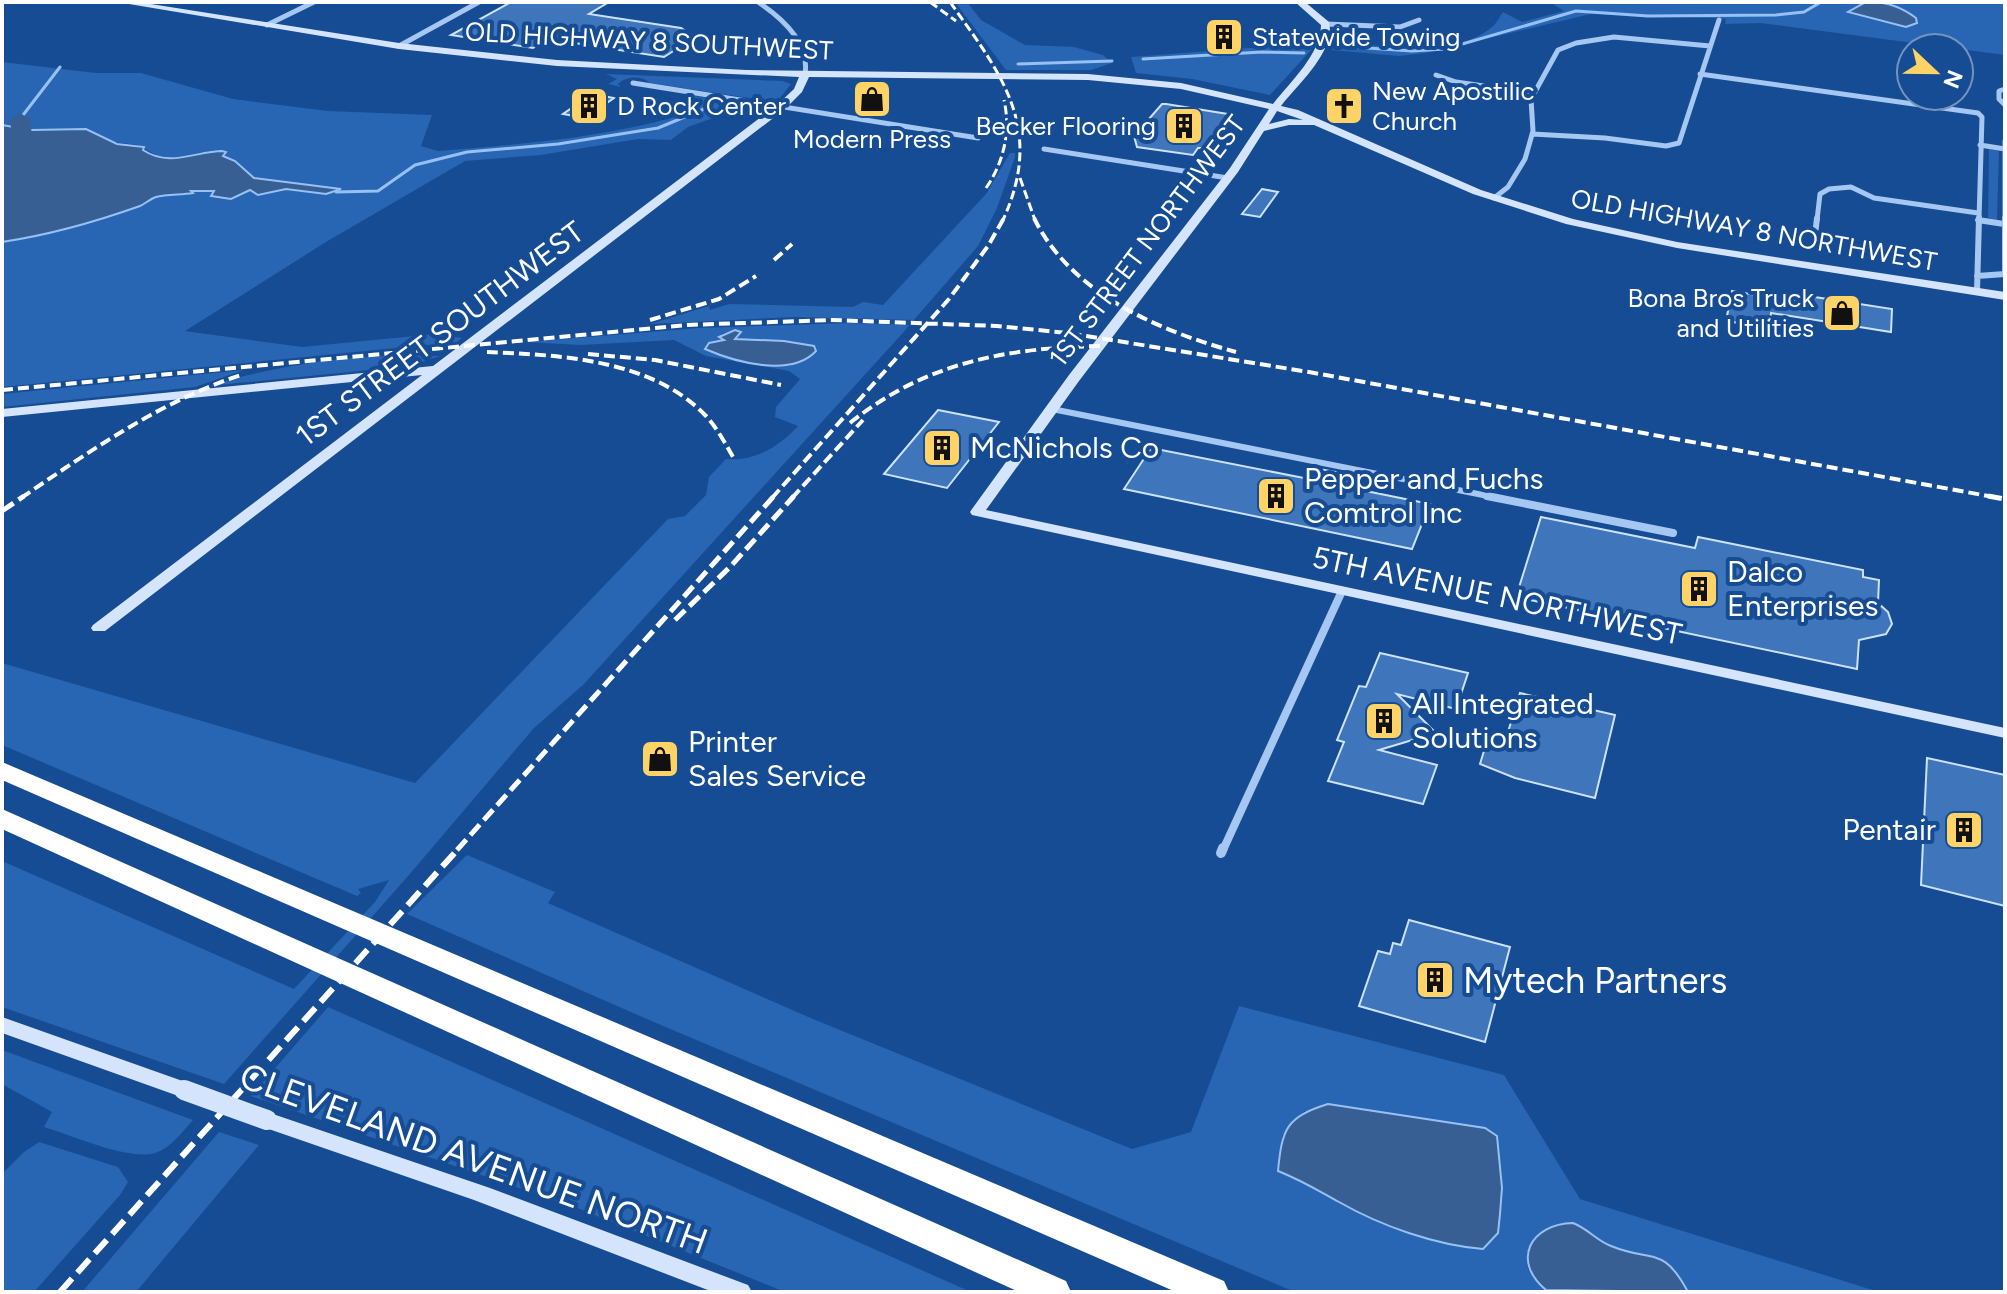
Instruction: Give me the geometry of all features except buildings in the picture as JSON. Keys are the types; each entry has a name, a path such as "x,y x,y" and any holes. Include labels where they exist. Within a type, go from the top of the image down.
{"highway":[{"path":"2,770 1212,1292"},
{"path":"2,818 1054,1292"}],"street":[{"name":"OLD HIGHWAY 8 SOUTHWEST","path":"121,2 399,46 589,65 805,74 986,75 1155,82 1276,106"},
{"path":"267,25 314,2"},
{"path":"399,46 479,2"},
{"path":"758,2 803,49 808,63 805,74"},
{"path":"1299,2 1326,24 1400,27 1419,20"},
{"path":"1532,134 1673,146 1680,141 1719,20"},
{"name":"1ST STREET NORTHWEST","path":"977,512 1228,178 1276,106 1323,45 1326,24"},
{"path":"1494,198 1508,190 1532,134 1529,107 1533,93 1555,53 1584,41 1637,37 1710,46"},
{"name":"1ST STREET SOUTHWEST","path":"99,628 781,107 798,90 805,74"},
{"path":"1700,74 1978,113 1982,117 1977,291"},
{"path":"1436,75 1456,82 1533,93"},
{"path":"633,83 978,138"},
{"path":"2005,89 1999,91 1999,99 2005,105"},
{"name":"OLD HIGHWAY 8 NORTHWEST","path":"1276,106 1331,126 1494,198 1570,222 1644,239 2005,296"},
{"path":"1261,129 1289,122 1331,126"},
{"path":"1977,276 2005,274 2005,141"},
{"path":"1980,145 2005,149"},
{"path":"1044,149 1228,178"},
{"path":"1814,244 1820,194 1829,189 1851,187 1874,198 2004,224"},
{"path":"2,413 436,370"},
{"path":"1052,409 1673,533"},
{"name":"5TH AVENUE NORTHWEST","path":"977,512 2005,733"},
{"path":"1221,853 1342,591"},
{"name":"CLEVELAND AVENUE NORTH","path":"2,1025 524,1209 740,1292"}],"shaded area":[{"path":"955,2 967,2 981,20 1025,45 1074,47 1103,55 1112,63 1091,70 1006,70"},
{"path":"1550,2 2005,2 2005,55 1975,51 1975,32 1895,32 1895,41 1760,23 1725,24 1726,19 1591,14 1426,53 1399,56 1331,50 1336,40 1437,48 1475,38 1492,27 1503,12 1522,22 1564,11"},
{"path":"1866,2 1899,8 1916,18 1917,23 1906,27 1848,12"},
{"path":"1276,46 1312,49 1270,95 1192,79 1136,73 1131,57"},
{"path":"2,62 96,73 141,73 233,99 328,111 432,115 421,146 438,151 616,131 675,117 687,111 687,100 694,96 731,102 735,110 688,127 671,140 638,139 541,155 465,161 326,242 185,331 302,347 435,334 462,338 457,342 2,387 2,242 89,223 140,206 156,197 193,193 188,191 215,191 211,196 231,199 250,190 259,195 286,189 326,194 339,189 254,178 218,150 198,153 198,156 161,158 138,145 107,141 86,129 42,130 3,126"},
{"path":"606,74 783,81 791,84 780,98 769,101 650,83 638,78 621,81 618,84 621,87 608,84 617,79"},
{"path":"2,125 31,130 86,129 117,144 144,147 143,150 163,158 222,151 226,152 223,156 235,161 254,178 341,189 326,194 286,189 258,195 250,190 231,199 211,196 214,191 165,195 72,227 2,242"},
{"path":"1989,149 1999,151 1997,220 1988,218"},
{"path":"1010,153 1015,153 1015,157 997,208 978,246 914,320 795,317 650,324 709,306 710,310 729,304 853,307 863,302 883,305 986,194"},
{"path":"849,323 910,325 584,684 534,728 224,1084 2,1007 2,861 294,989 375,902 389,880 358,889 361,893 357,896 2,745 2,663 415,783 668,519 685,516 706,495 709,477 726,459 747,458 766,451 798,426 775,417 776,407 800,379 789,371 706,356 674,340 580,345 527,342 699,328","holes":["735,330 740,335 735,339 798,342 790,366 743,360 711,351 716,341 724,339 721,334"]},
{"path":"735,330 741,332 735,339 784,341 814,346 816,351 805,359 778,366 731,359 705,349 709,343 724,340 719,337"},
{"path":"382,356 440,356 410,366 209,386 265,371 323,361"},
{"path":"244,370 195,387 2,407 2,394"},
{"path":"467,855 555,892 548,903 813,1019 1132,1149 1191,1132 1239,1006 1504,1075 1580,1199 1879,1292 1688,1292 1679,1276 1659,1259 1626,1251 1598,1239 1527,1252 1528,1269 1550,1292 1295,1292 656,1023 407,914","holes":["1304,1111 1497,1136 1502,1181 1501,1211 1498,1225 1482,1249 1446,1243 1390,1226 1278,1171 1282,1136"]},
{"path":"328,1007 971,1292 785,1292 580,1209 251,1096"},
{"path":"2,1050 193,1120 166,1147 144,1155 100,1146 44,1127 52,1112 2,1084"},
{"path":"1328,1104 1485,1128 1497,1136 1502,1188 1498,1233 1483,1249 1427,1239 1372,1219 1278,1171 1282,1145 1289,1127 1303,1114"},
{"path":"219,1132 259,1145 136,1292 82,1292"},
{"path":"39,1142 118,1167 128,1182 34,1292 2,1292 2,1174"},
{"path":"1573,1223 1611,1246 1664,1261 1688,1292 1546,1290 1529,1267 1530,1246 1546,1230"}],"waterway":[{"path":"1337,46 1412,51 1445,49 1576,11 1648,16 1776,15 1804,12 1821,2"},
{"path":"1143,59 1262,52 1304,53"},
{"path":"1018,64 1112,61"},
{"path":"20,119 60,67"},
{"path":"336,192 378,191 415,165 467,152 558,144 658,128 704,109"},
{"path":"20,119 26,170"}],"railway":[{"path":"930,2 956,21"},
{"path":"950,2 986,54 1012,104 1020,157 1015,187 1003,219"},
{"path":"986,188 1004,146 1007,123 1004,100"},
{"path":"1020,178 1035,219"},
{"path":"927,323 988,246 1003,219"},
{"path":"1035,219 1050,245 1070,268 1120,306 1178,333 1236,352"},
{"path":"774,260 792,244"},
{"path":"650,320 719,299 756,276"},
{"path":"2,390 686,325 832,320 927,323"},
{"path":"772,498 927,323"},
{"path":"927,323 1068,333 1309,372 1989,496"},
{"path":"850,423 908,386 968,362 1032,350 1101,346"},
{"path":"487,352 544,355 604,364 659,382 684,397 706,416 733,457"},
{"path":"588,354 655,360 781,385"},
{"path":"21,498 154,413 241,375"},
{"path":"792,498 863,420"},
{"path":"2,511 24,496"},
{"path":"457,850 774,496"},
{"path":"675,620 730,567 794,496"},
{"path":"1989,496 2005,499"},
{"path":"1989,496 1999,498"},
{"path":"60,1292 459,848"}],"place":[{"name":"Statewide Towing","path":"1224,37"},
{"name":"Modern Press","path":"872,99"},
{"name":"D Rock Center","path":"589,106"},
{"name":"New Apostilic Church","path":"1344,106"},
{"name":"Becker Flooring","path":"1184,126"},
{"name":"Bona Bros Truck and Utilities","path":"1842,313"},
{"name":"McNichols Co","path":"942,448"},
{"name":"Pepper and Fuchs Comtrol Inc","path":"1276,496"},
{"name":"Dalco Enterprises","path":"1699,589"},
{"name":"All Integrated Solutions","path":"1384,721"},
{"name":"Printer Sales Service","path":"660,759"},
{"name":"Pentair","path":"1964,830"},
{"name":"Mytech Partners","path":"1435,980"}]}
